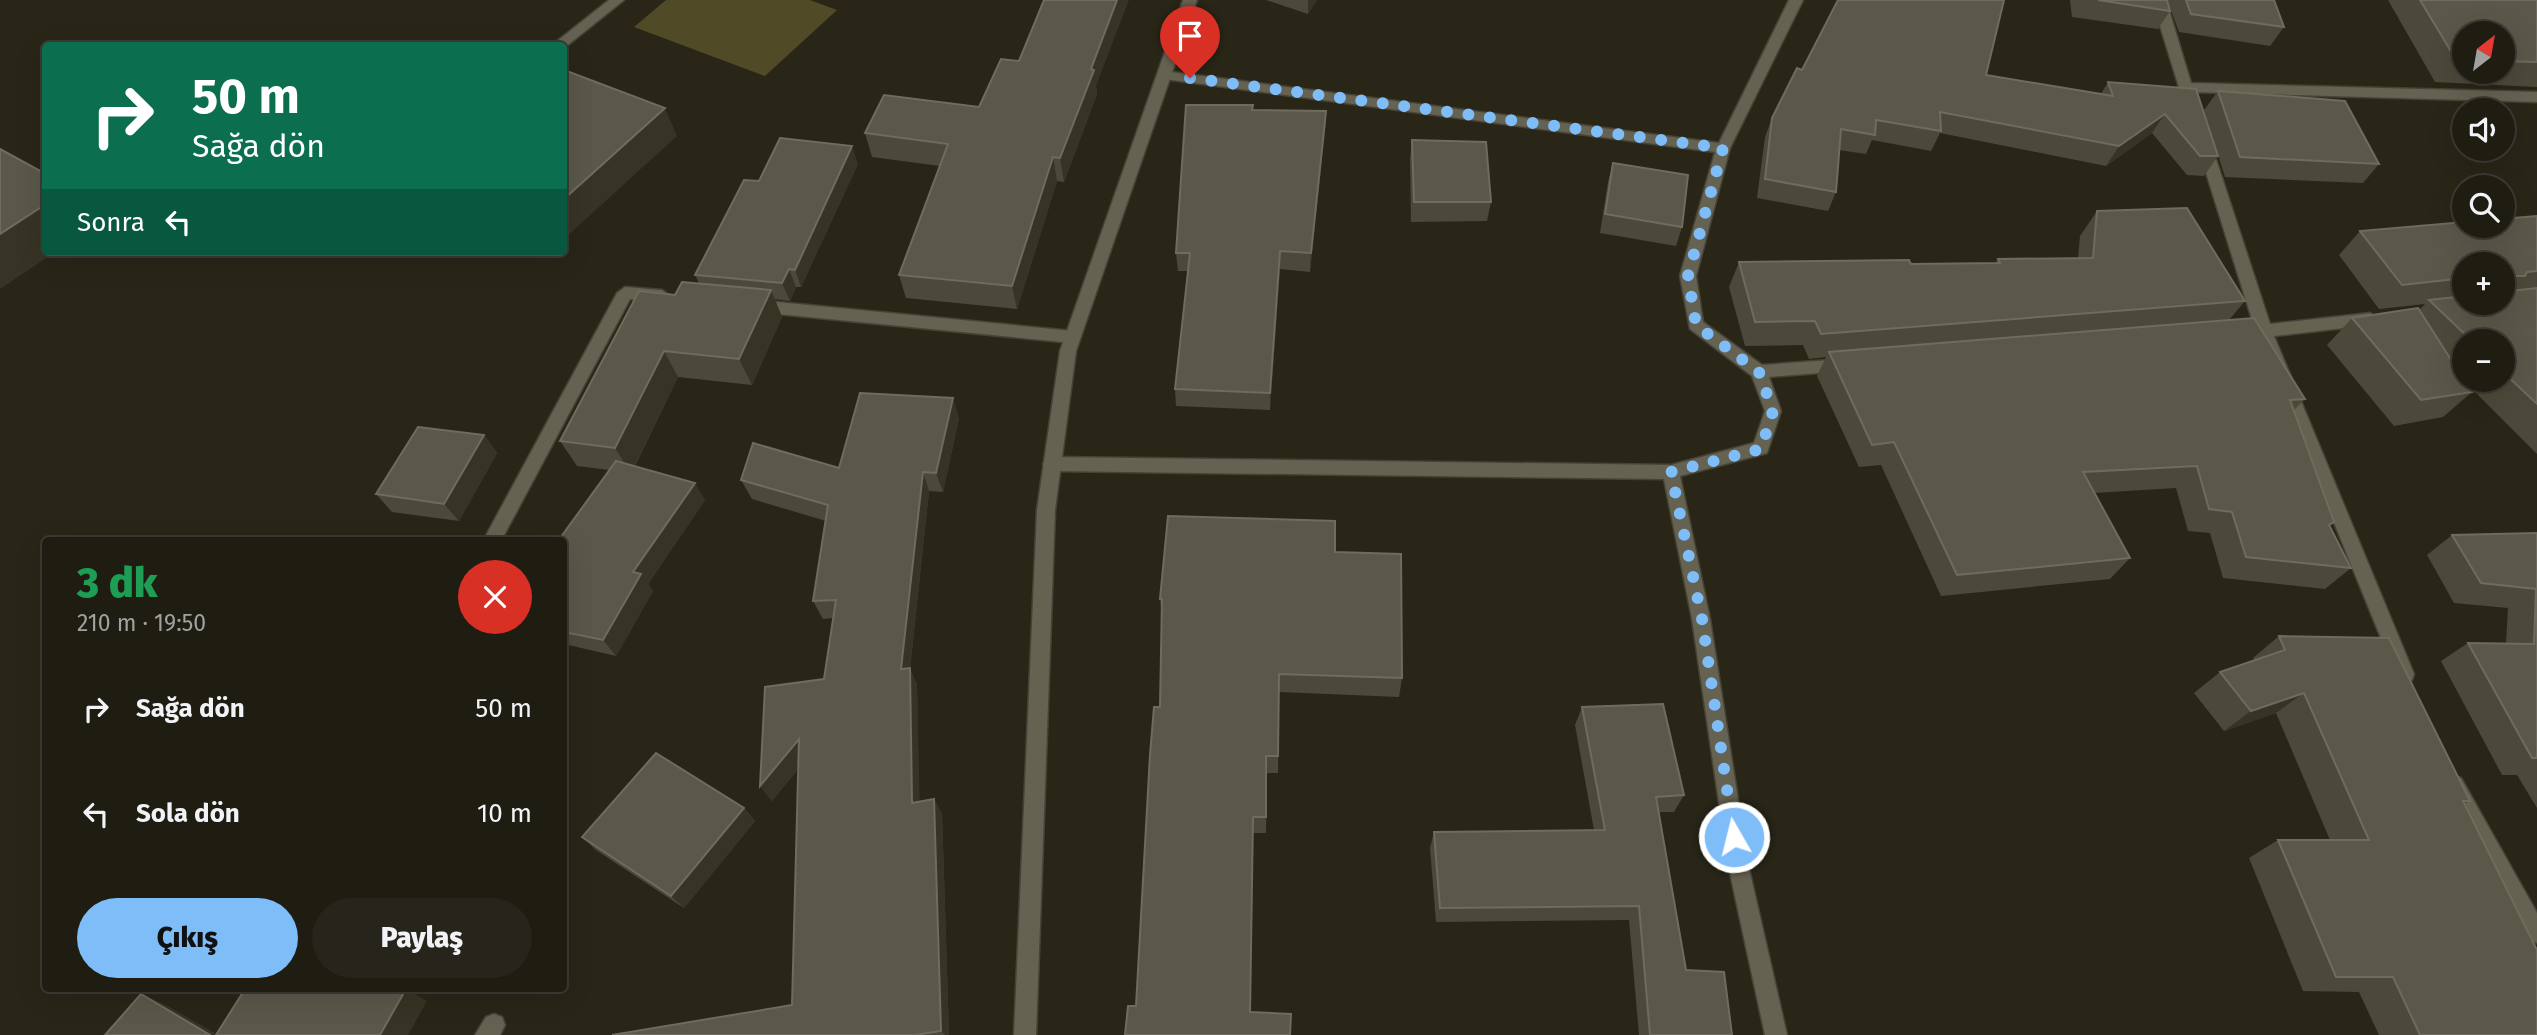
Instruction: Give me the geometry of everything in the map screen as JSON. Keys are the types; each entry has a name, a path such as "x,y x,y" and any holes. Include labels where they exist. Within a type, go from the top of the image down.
{"street":[{"path":"562,42 617,0"},
{"path":"1025,1035 1046,510 1068,351 1190,0"},
{"path":"1052,464 1671,472 1761,449 1773,411 1759,372 1696,325 1688,276 1723,148 1796,0"},
{"path":"2159,0 2264,331 2409,684"},
{"path":"1164,75 1723,148"},
{"path":"2186,87 2537,97"},
{"path":"494,537 625,293 679,298"},
{"path":"734,303 1073,337"},
{"path":"2237,333 2387,317"},
{"path":"1759,372 1855,365"},
{"path":"1671,472 1702,619 1738,864 1776,1035"},
{"path":"2446,772 2537,933"}],"shaded area":[{"path":"666,0 810,0 837,10 765,76 634,27"}],"building":[{"path":"1044,0 1117,0 1091,69 1094,70 1060,158 1053,157 1012,286 899,275 948,144 865,133 884,95 979,107 1001,59 1019,61"},
{"path":"1838,0 2004,0 1986,75 2113,96 2108,82 2196,89 2218,156 2200,156 2165,114 2119,146 1940,112 1941,131 1876,120 1875,135 1841,129 1836,192 1765,179 1772,118 1797,68 1802,70"},
{"path":"2098,0 2167,0 2170,11"},
{"path":"2186,0 2274,0 2284,27 2191,14"},
{"path":"2420,0 2537,0 2537,62 2515,61 2515,21 2452,21 2452,53"},
{"path":"567,71 665,108 567,196"},
{"path":"2218,91 2345,101 2379,164 2240,157"},
{"path":"1186,105 1253,105 1252,110 1326,111 1311,253 1280,251 1270,393 1175,389 1190,253 1176,253"},
{"path":"780,138 852,146 795,270 789,269 782,283 695,275 744,180 759,181"},
{"path":"1412,140 1486,142 1491,202 1414,202"},
{"path":"0,149 42,172 42,207 0,234"},
{"path":"1613,163 1688,175 1682,227 1605,214"},
{"path":"2187,208 2245,301 1821,334 1815,321 1755,322 1739,262 1909,260 1911,264 2000,263 1998,259 2093,258 2097,211"},
{"path":"2537,216 2537,271 2527,272 2525,276 2515,276 2515,252 2452,252 2452,279 2402,285 2360,231 2452,223 2452,238 2515,238 2515,218"},
{"path":"682,282 771,290 739,359 664,351 615,448 560,441 639,291 675,295"},
{"path":"2537,288 2537,404 2515,383 2515,329 2459,329 2429,300 2452,297 2452,315 2515,315 2515,291"},
{"path":"2418,308 2452,361 2452,392 2472,392 2421,400 2352,318"},
{"path":"2254,318 2305,399 2290,400 2334,522 2329,525 2351,568 2246,557 2232,512 2209,509 2197,466 2083,472 2130,558 1957,575 1894,442 1872,445 1829,352"},
{"path":"860,393 953,398 936,473 923,472 901,669 910,668 912,803 934,799 941,1031 915,1035 612,1035 792,1005 799,739 760,786 765,687 824,679 836,600 813,601 828,505 741,480 753,443 839,468"},
{"path":"418,427 484,435 444,504 376,494"},
{"path":"616,461 695,483 633,572 641,574 603,640 567,633 567,537 561,537"},
{"path":"1168,516 1335,521 1335,552 1401,554 1402,678 1279,674 1278,756 1266,756 1266,817 1253,817 1250,1012 1291,1014 1290,1035 1125,1035 1128,1006 1136,1006 1150,755 1154,707 1160,707 1160,599"},
{"path":"2537,533 2537,758 2532,758 2468,643 2534,644 2536,589 2481,583 2452,535"},
{"path":"2279,636 2389,638 2470,801 2463,801 2537,950 2537,1035 2420,1035 2393,977 2336,977 2278,840 2369,840 2304,693 2251,711 2220,672 2285,650"},
{"path":"1663,704 1684,795 1656,797 1686,970 1724,972 1732,1035 1650,1035 1639,906 1440,908 1434,832 1605,830 1582,707"},
{"path":"656,753 744,808 671,896 582,837"},
{"path":"243,992 404,992 380,1035 216,1035"},
{"path":"141,994 210,1035 105,1035"}],"route":[{"path":"1190,78 1723,148 1688,276 1696,325 1759,372 1773,411 1761,449 1671,472 1702,619 1734,837"}]}
